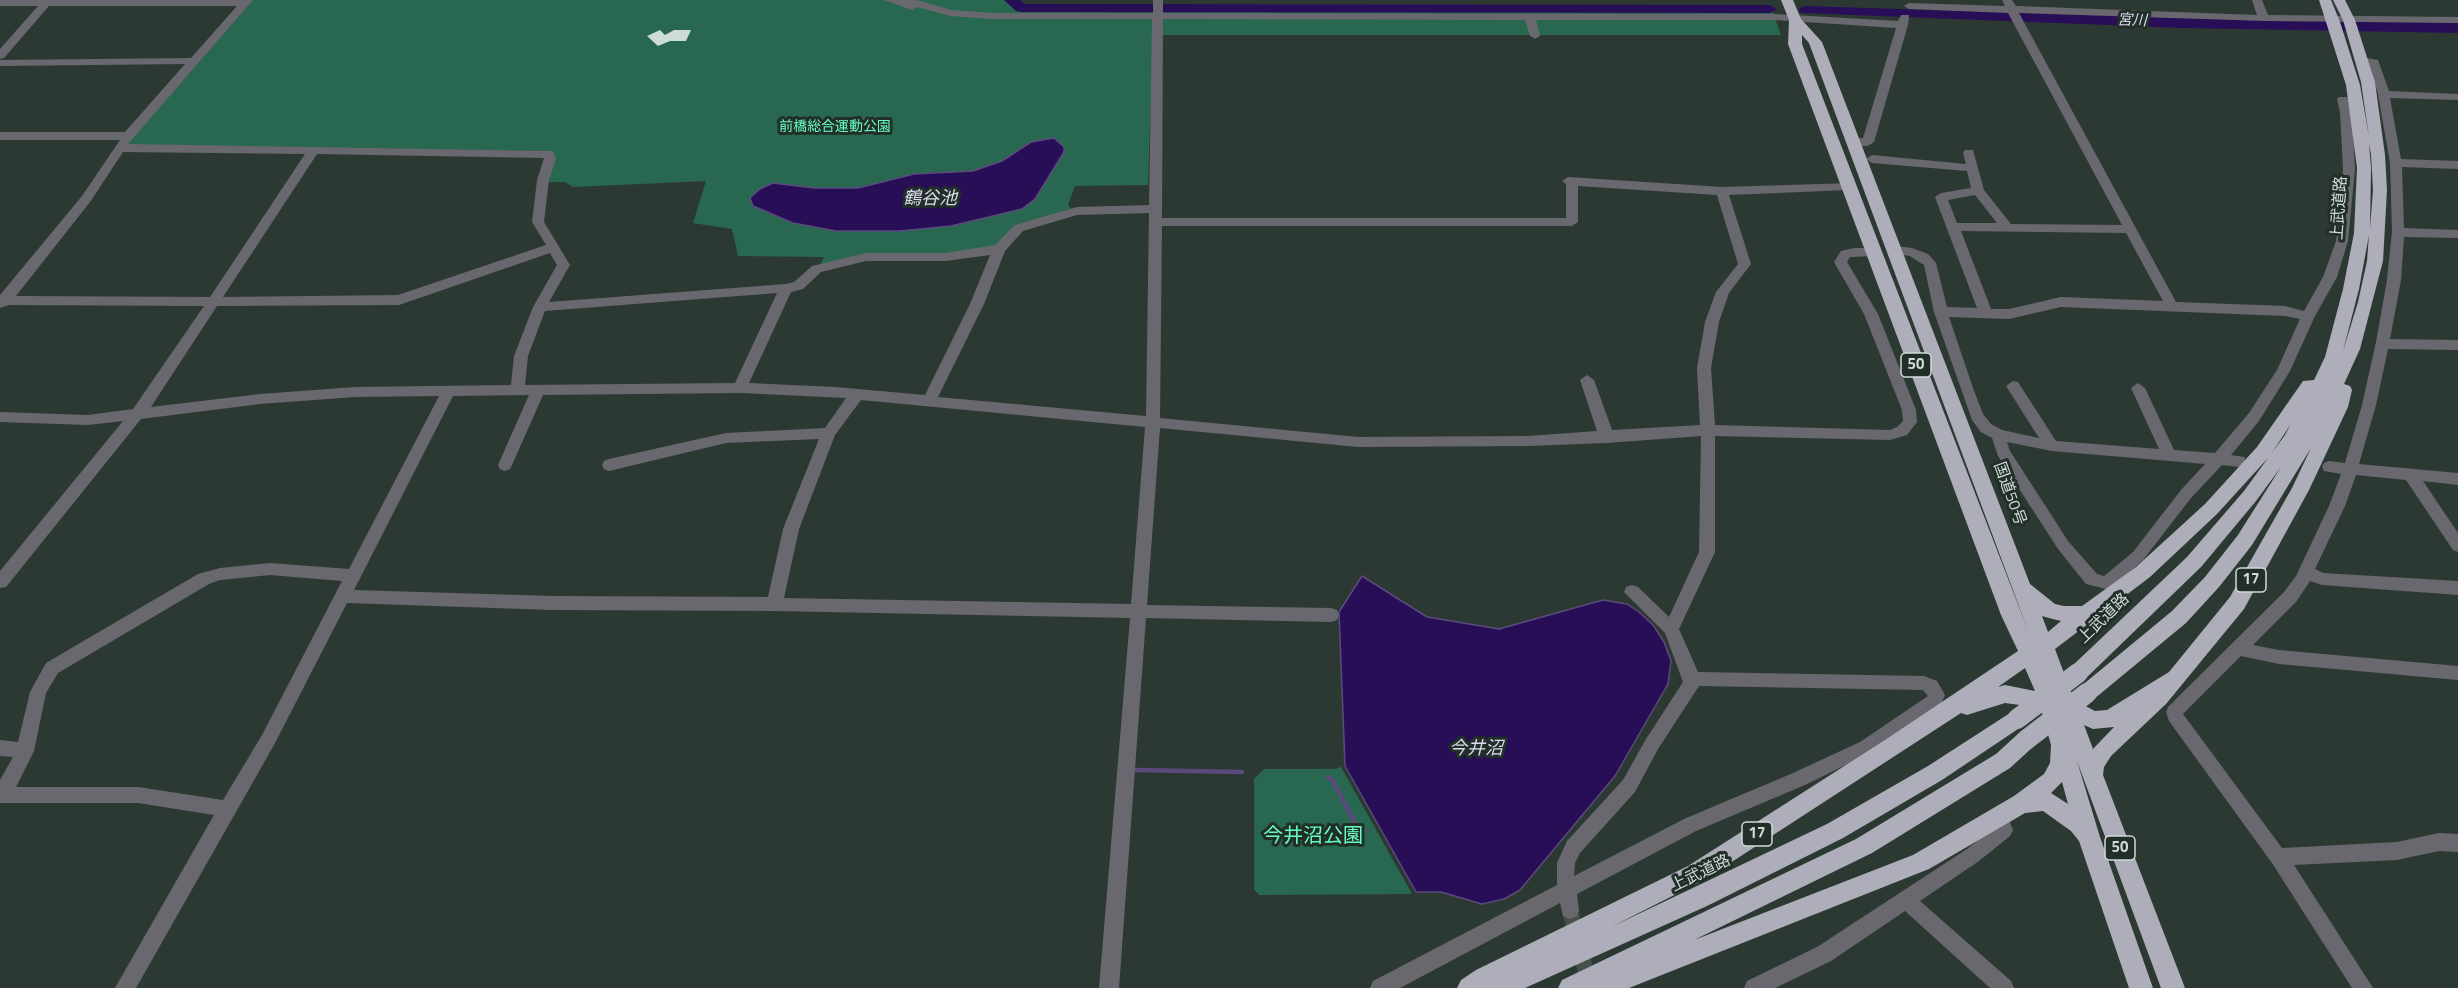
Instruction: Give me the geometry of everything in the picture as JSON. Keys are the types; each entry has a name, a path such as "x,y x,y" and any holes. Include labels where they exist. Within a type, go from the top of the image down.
{"highway":[{"name":"国道50号","path":"1787,0 1795,20 1815,42 2018,579 2037,649 2059,714 2089,837 2140,988"},
{"name":"上武道路","path":"1570,988 1864,846 2002,761 2133,657 2179,617 2245,540 2315,427 2352,350 2375,261 2380,190 2374,126 2362,60 2325,0"},
{"name":"上武道路","path":"1497,988 1699,898 1835,831 1935,773 2017,719 2078,673 2194,562 2250,496 2290,440 2308,410 2333,357 2343,319 2362,233 2364,168 2352,114 2339,0"},
{"name":"国道50号","path":"1795,20 1795,44 2011,615 2037,649"},
{"name":"17","path":"1469,988 1484,978 1696,873 1886,742 1936,717 1999,676 2143,572 2178,541 2252,465 2297,404 2343,319"},
{"name":"17","path":"2093,774 2094,765 2104,749 2159,698 2236,603 2301,490 2338,407 2352,350"},
{"path":"2018,579 2031,597 2049,610 2064,614 2085,614"},
{"path":"1600,988 1888,876 1953,845 2051,781 2061,765 2059,714 2037,649"},
{"name":"17","path":"2059,714 2093,720 2110,718 2175,678"},
{"path":"1936,717 1945,718 1977,701 2005,694 2030,698 2059,714"},
{"name":"国道50号","path":"2059,714 2093,774 2173,988"},
{"path":"2022,802 2045,801 2079,824 2089,837"}],"street":[{"path":"889,0 931,13 967,19 1158,11"},
{"path":"905,0 942,12 972,15 1158,11 1531,19 1795,20 1907,12 2014,12 2264,18 2342,25 2458,20"},
{"path":"2257,0 2264,18"},
{"path":"0,3 246,1"},
{"path":"2,302 87,199 128,136 246,1"},
{"path":"0,56 48,2"},
{"path":"1108,988 1153,420 1158,11"},
{"path":"1852,142 1868,142 1907,12"},
{"path":"2014,12 2172,306"},
{"path":"1531,19 1535,36"},
{"path":"2362,60 2374,62 2384,94 2396,163 2398,231 2394,280 2369,405 2337,506 2306,572 2290,597 2174,712 2278,857 2362,988"},
{"path":"0,63 194,61"},
{"path":"2384,94 2458,97"},
{"path":"1998,435 2003,452 2063,545 2082,569 2099,583 2106,583 2138,556 2186,494 2254,417 2283,371 2308,316 2330,277 2342,241 2349,170 2352,114 2343,99"},
{"path":"0,136 128,136"},
{"path":"119,148 549,154 538,222 564,265 540,307 521,356 518,390"},
{"path":"0,582 138,412 313,151"},
{"path":"1969,153 1978,191 2006,226"},
{"path":"1872,159 1972,168"},
{"path":"2396,163 2458,165"},
{"path":"929,401 977,304 999,249 1019,228 1077,211 1156,215 1572,222 1570,181 1722,190 1849,186"},
{"path":"1671,629 1707,552 1708,430 1704,368 1712,322 1723,291 1745,264 1722,190"},
{"path":"1978,191 1941,197 1986,313"},
{"path":"1952,227 2130,229"},
{"path":"2398,231 2410,234 2458,234"},
{"path":"2,302 399,300 554,247"},
{"path":"540,307 786,288 798,286 818,269 866,257 945,257 999,249"},
{"path":"1895,250 1923,256 1930,264 1941,312 1977,416 1986,428 1998,435 2052,446 2239,461"},
{"path":"0,417 75,420 261,399 355,392 740,388 857,394 1153,420 1358,442 1528,441 1607,438 1708,430 1890,435 1902,431 1910,422 1909,410 1900,382 1871,314 1840,262 1846,254 1874,252"},
{"path":"740,388 786,288"},
{"path":"1941,312 2009,314 2061,302 2285,311 2308,316"},
{"path":"2383,342 2392,345 2458,345"},
{"path":"1587,380 1607,438"},
{"path":"2013,386 2052,446"},
{"path":"2138,388 2169,456"},
{"path":"506,465 539,389"},
{"path":"125,988 268,740 449,392"},
{"path":"775,604 791,529 829,433 857,394"},
{"path":"609,465 726,438 829,433"},
{"path":"2329,467 2458,479"},
{"path":"2411,475 2458,546"},
{"path":"0,794 8,784 25,751 38,692 52,668 204,579 220,574 270,568 353,576"},
{"path":"2306,572 2322,579 2458,588"},
{"path":"1570,910 1566,890 1566,863 1573,847 1629,786 1652,744 1686,693 1692,679 1671,629 1632,592"},
{"path":"342,596 553,603 775,604 1331,615"},
{"path":"2239,650 2279,657 2458,673"},
{"path":"1380,988 1690,825 1799,779 1866,747 1886,742 1933,703 1937,696 1934,689 1924,683 1692,679"},
{"path":"0,748 25,751"},
{"path":"0,794 138,795 228,809"},
{"path":"1754,988 1824,954 1907,901 1998,837 2004,830 2002,824 1996,819"},
{"path":"2278,857 2397,851 2439,842 2458,843"},
{"path":"1907,901 2004,988"}],"green space":[{"name":"前橋総合運動公園","path":"253,0 1007,0 1016,11 1773,12 1781,35 1153,35 1148,185 1075,186 1068,205 1072,210 1017,227 998,245 944,255 917,255 820,265 824,257 738,256 732,229 693,223 706,181 573,187 565,182 546,182 553,153 548,151 126,145"},
{"name":"今井沼公園","path":"1341,767 1412,894 1259,895 1254,889 1254,779 1264,769 1335,769"}],"water":[{"name":"鶴谷池","path":"1054,138 1064,147 1064,152 1035,199 1022,209 951,226 900,231 836,231 793,223 753,206 750,198 760,189 773,183 814,188 858,188 914,174 973,171 1002,161 1031,142"},
{"name":"今井沼","path":"1362,576 1427,617 1499,629 1603,600 1627,604 1653,625 1664,642 1671,661 1668,684 1615,776 1520,890 1504,899 1482,904 1441,892 1416,892 1345,766 1339,612"}],"building":[{"path":"660,30 665,35 674,30 691,30 686,41 670,41 658,46 647,36"}],"waterway":[{"name":"宮川","path":"1011,0 1021,8 1770,9"},
{"name":"宮川","path":"1806,10 2183,23 2458,28"},
{"path":"1135,770 1242,772"},
{"path":"1328,777 1333,781 1358,829 1365,830"}],"tunnel":[{"path":"1570,910 1590,988"}]}
